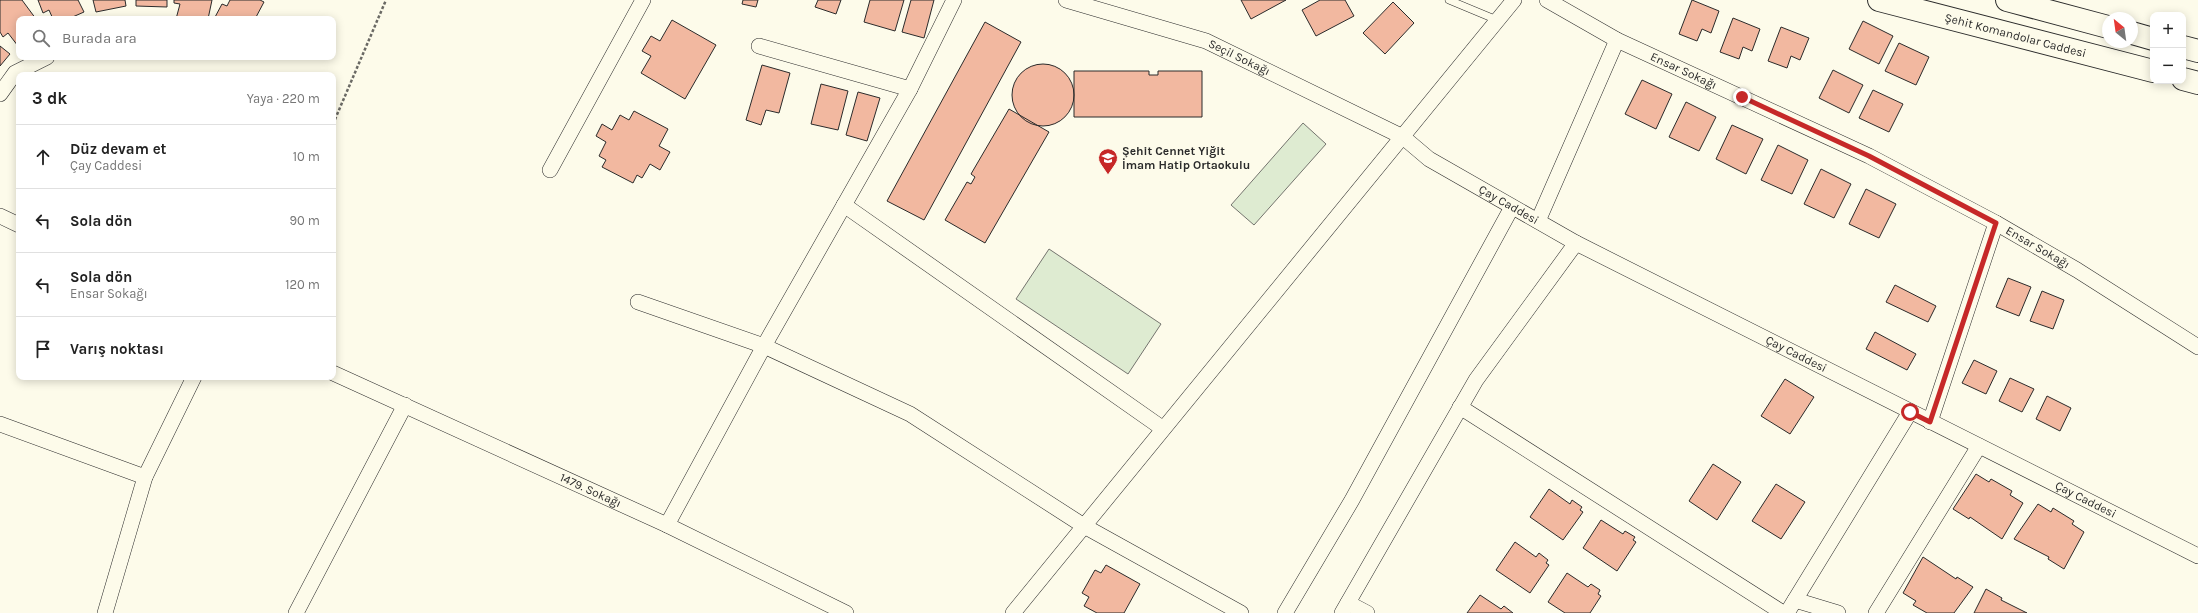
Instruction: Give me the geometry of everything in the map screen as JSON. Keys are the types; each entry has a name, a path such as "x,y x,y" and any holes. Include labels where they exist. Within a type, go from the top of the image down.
{"main road":[{"name":"Şehit Komandolar Caddesi","path":"1879,0 2150,70"},
{"path":"2007,0 2034,3 2102,25"},
{"path":"2138,35 2150,38"},
{"path":"2186,48 2198,51"},
{"path":"2186,80 2198,83"}],"street":[{"path":"550,170 643,0"},
{"path":"668,525 764,346 910,89 954,0"},
{"name":"Seçil Sokağı","path":"1066,0 1206,41 1403,137"},
{"path":"1013,613 1162,428 1403,137 1514,0"},
{"name":"Ensar Sokağı","path":"1547,0 1617,40 1869,156 1996,223 2077,270 2198,347"},
{"path":"1538,221 1617,40"},
{"path":"759,46 910,89"},
{"path":"17,72 41,60"},
{"path":"0,94 16,72"},
{"name":"Çay Caddesi","path":"1403,137 1429,160 1576,243 2198,556"},
{"path":"844,205 1162,428"},
{"path":"1285,613 1352,500 1512,207"},
{"path":"0,216 16,224"},
{"path":"1930,422 1996,223"},
{"path":"1367,613 1345,608 1476,380 1576,243"},
{"path":"638,302 764,346 910,414 1084,526 1241,613"},
{"name":"1479. Sokağı","path":"336,374 668,525 846,613"},
{"path":"105,613 145,477 193,380"},
{"path":"296,613 405,406"},
{"path":"1460,407 1783,613"},
{"path":"1787,613 1910,412"},
{"path":"0,424 145,477"},
{"path":"1876,613 1979,446"},
{"path":"1795,600 1838,613"}],"lane":[{"path":"1449,0 1498,21"}],"path":[{"path":"336,117 386,0"}],"green space":[{"path":"1303,123 1326,144 1254,225 1231,205"},
{"path":"1049,249 1161,324 1128,374 1016,299"}],"building":[{"path":"0,0 22,0 34,16 16,16 16,43 8,33 3,37 0,32"},
{"path":"38,0 78,0 84,12 75,16 52,16 49,10 43,13"},
{"path":"93,0 125,0 126,6 96,12"},
{"path":"136,0 167,0 167,7 136,6"},
{"path":"174,0 212,0 209,16 177,16 180,4 174,3"},
{"path":"230,0 260,0 264,2 257,16 216,16 222,4 227,6"},
{"path":"743,0 758,0 756,7 742,4"},
{"path":"818,0 841,0 836,14 815,7"},
{"path":"870,0 904,0 895,31 864,22"},
{"path":"911,0 934,0 924,38 902,32"},
{"path":"1241,0 1286,0 1251,19"},
{"path":"1320,0 1345,0 1354,16 1316,36 1302,10"},
{"path":"1692,0 1719,11 1711,33 1702,29 1697,41 1679,34"},
{"path":"1393,2 1414,23 1385,54 1363,33"},
{"path":"1733,18 1760,29 1752,51 1743,47 1739,59 1720,52"},
{"path":"672,20 716,45 685,99 641,73 651,56 642,51 651,36 660,41"},
{"path":"1863,21 1893,36 1879,64 1849,49"},
{"path":"985,22 1021,42 924,220 887,201"},
{"path":"1781,27 1809,38 1800,60 1791,56 1787,68 1768,61"},
{"path":"1899,43 1929,57 1916,85 1885,71"},
{"path":"0,46 10,54 0,66"},
{"path":"1043,64 1055,66 1065,73 1072,83 1074,95 1072,107 1065,117 1055,124 1043,126 1031,124 1021,117 1014,107 1012,95 1014,83 1021,73 1031,66"},
{"path":"762,65 790,73 779,113 766,110 761,125 746,120"},
{"path":"1833,70 1863,85 1849,113 1819,98"},
{"path":"1074,71 1149,71 1149,75 1158,75 1158,71 1202,71 1202,117 1074,117"},
{"path":"1642,80 1672,94 1656,129 1625,114"},
{"path":"821,84 848,91 838,130 811,124"},
{"path":"1873,90 1903,104 1889,132 1859,118"},
{"path":"858,92 880,98 867,141 846,135"},
{"path":"1686,102 1716,117 1699,151 1669,137"},
{"path":"1009,109 1049,132 985,243 945,220 967,182 971,184 975,177 971,174"},
{"path":"634,111 668,129 659,146 670,152 660,170 650,164 642,178 637,175 633,183 602,167 606,160 599,156 606,142 596,136 602,124 612,130 620,115 629,120"},
{"path":"1732,125 1763,139 1746,174 1716,159"},
{"path":"1778,145 1808,160 1792,194 1761,180"},
{"path":"1821,169 1851,184 1834,218 1804,204"},
{"path":"1866,189 1896,204 1879,238 1849,224"},
{"path":"2008,278 2031,287 2019,316 1996,307"},
{"path":"1895,285 1936,306 1928,322 1886,302"},
{"path":"2042,291 2064,300 2053,329 2030,321"},
{"path":"1875,332 1916,354 1907,370 1866,349"},
{"path":"1974,360 1997,371 1986,394 1962,383"},
{"path":"2010,378 2034,389 2022,412 1999,401"},
{"path":"1785,379 1814,397 1790,434 1761,416"},
{"path":"2047,396 2071,408 2060,431 2036,419"},
{"path":"1713,464 1741,482 1717,520 1689,501"},
{"path":"1976,474 1989,482 1991,479 2012,491 2010,495 2023,503 2002,539 1970,517 1969,519 1953,509"},
{"path":"1776,484 1805,502 1781,539 1752,521"},
{"path":"1549,489 1570,504 1572,500 1582,507 1580,510 1583,512 1563,540 1530,517"},
{"path":"2038,504 2051,512 2053,508 2074,521 2072,524 2084,532 2064,569 2048,559 2049,557 2014,539"},
{"path":"1601,520 1623,534 1625,531 1635,537 1633,540 1636,542 1617,571 1583,548"},
{"path":"1515,542 1536,557 1539,553 1548,560 1546,563 1549,565 1530,593 1496,570"},
{"path":"1923,557 1956,579 1957,577 1973,587 1954,613 1927,613 1913,605 1916,601 1903,593"},
{"path":"1106,565 1140,584 1124,613 1097,613 1084,606 1089,597 1082,593 1095,570 1101,573"},
{"path":"1567,573 1588,587 1591,584 1600,590 1598,594 1601,596 1590,613 1565,613 1548,602"},
{"path":"1986,589 2002,598 2001,600 2027,613 1974,613"},
{"path":"1480,595 1501,609 1504,606 1513,613 1467,613"}],"place":[{"name":"Şehit Cennet Yiğit İmam Hatip Ortaokulu","path":"1108,175"}],"route":[{"path":"1742,97 1869,156 1996,223 1930,422 1910,412"}]}
